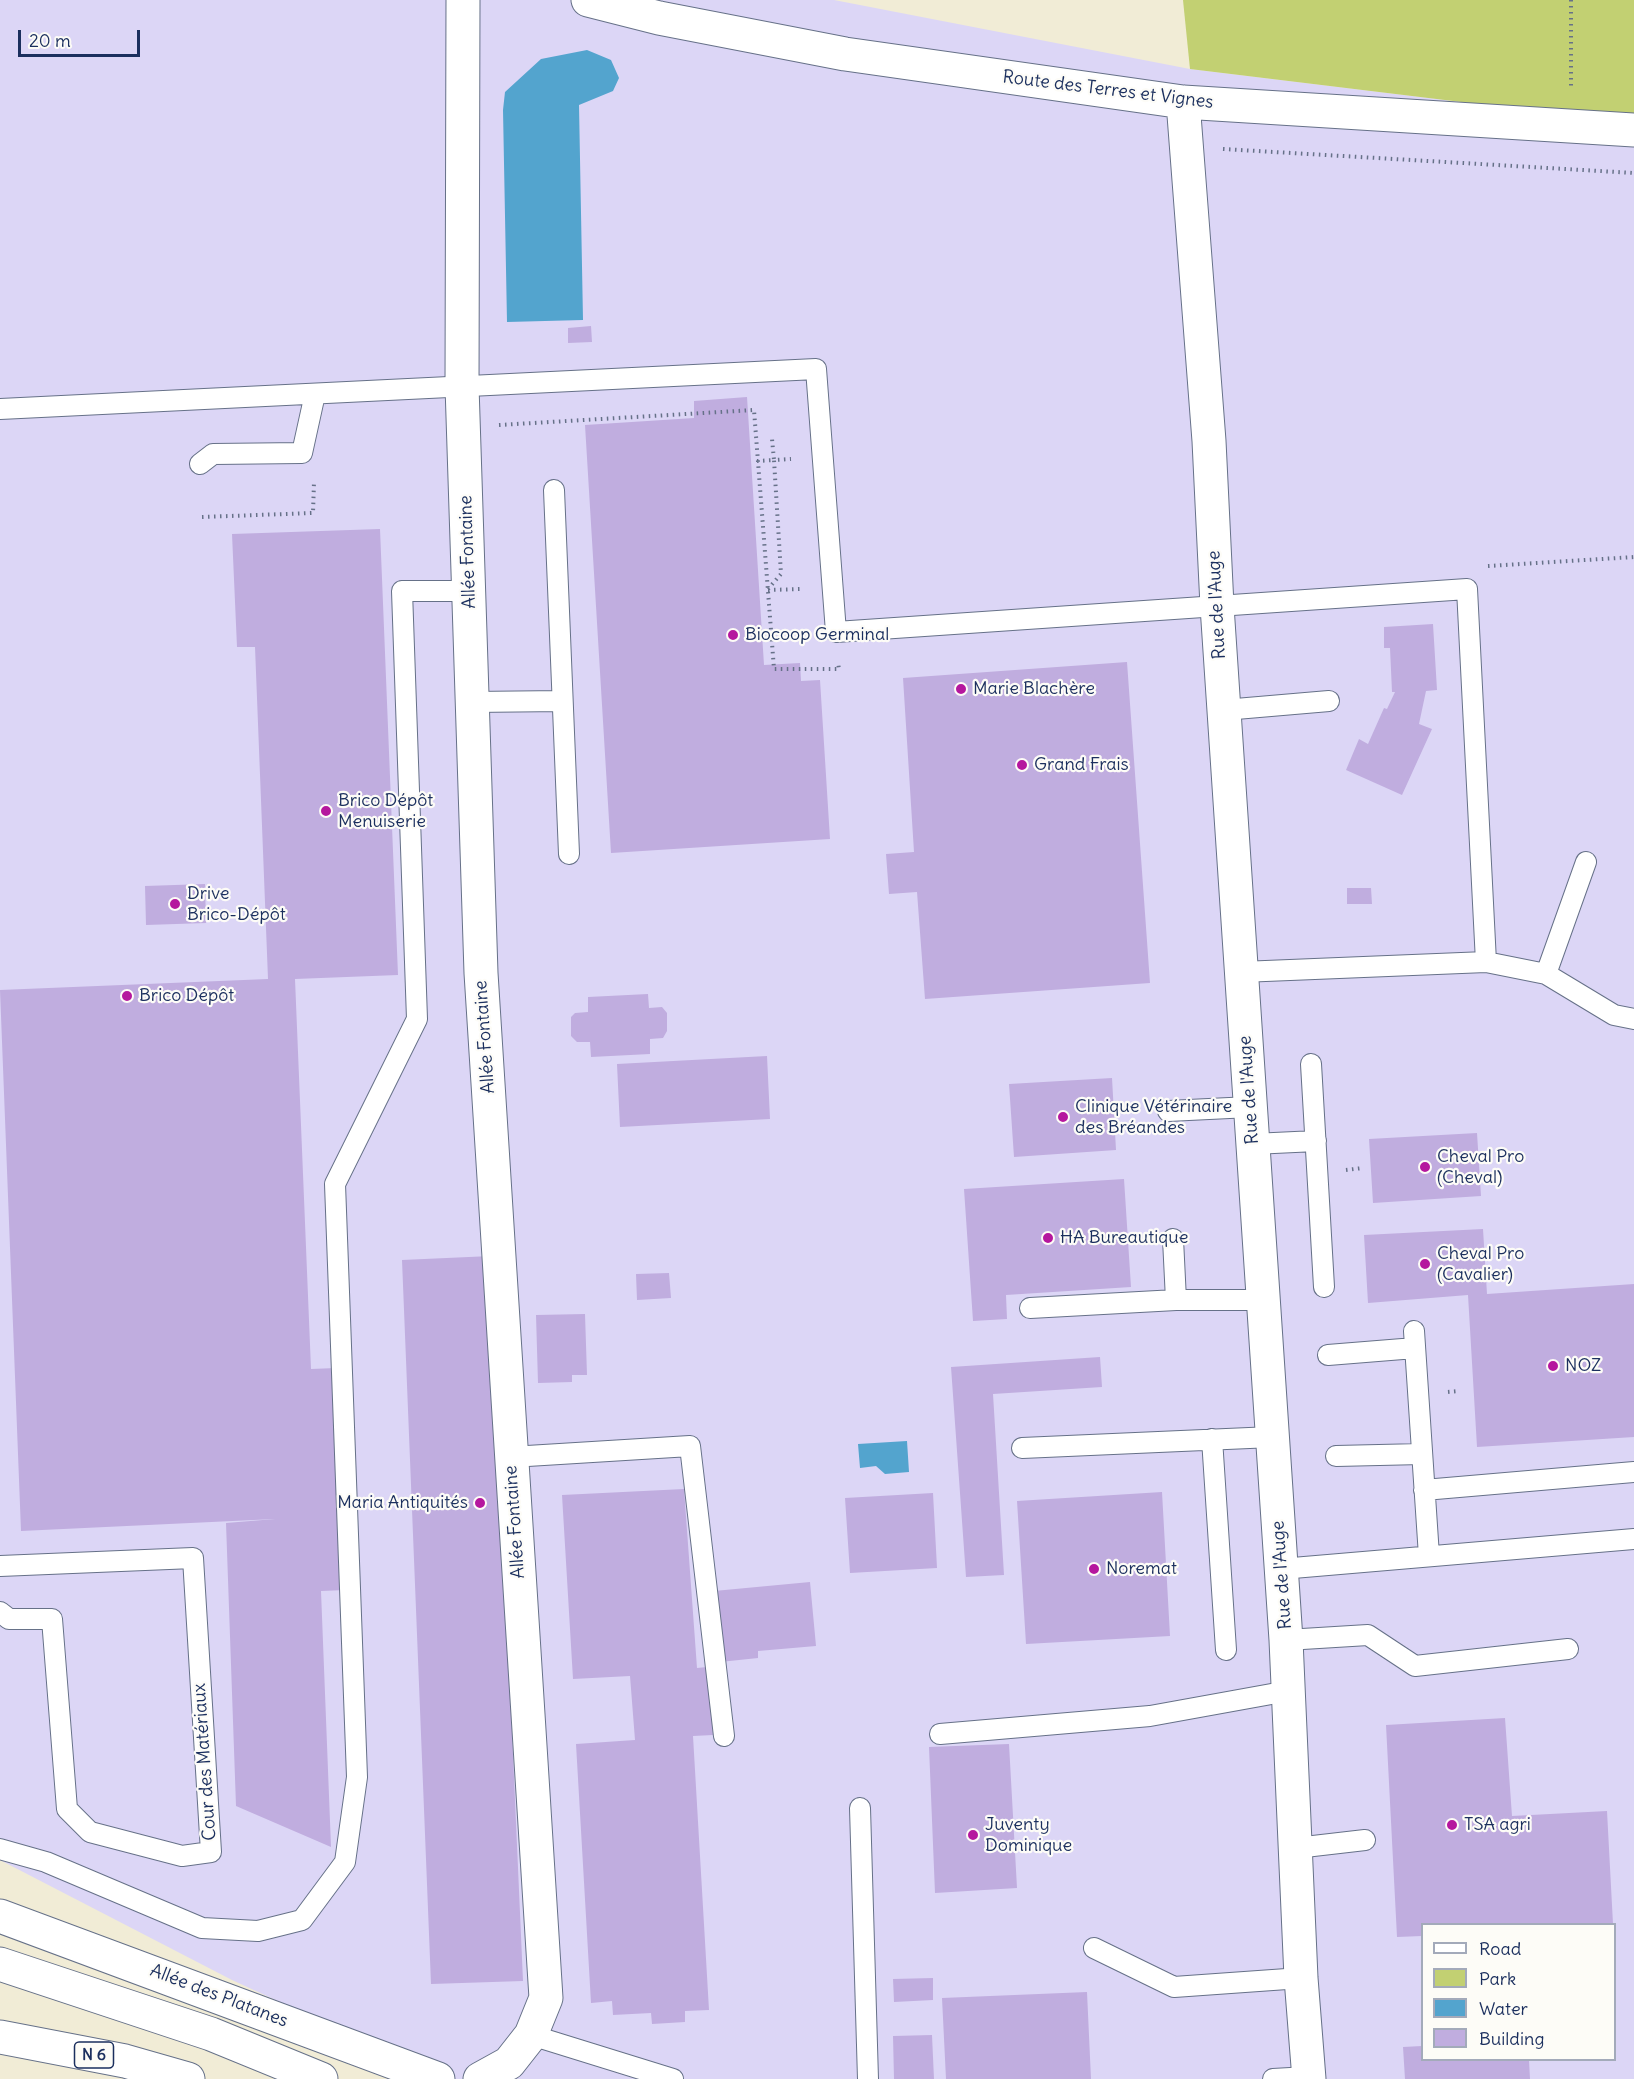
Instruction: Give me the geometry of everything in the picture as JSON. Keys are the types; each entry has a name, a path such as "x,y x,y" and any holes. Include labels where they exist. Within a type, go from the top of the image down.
{"street":[{"name":"Allée Fontaine","path":"463,0 462,386 481,973 546,1998 531,2035 509,2063 480,2079"},
{"name":"Route des Terres et Vignes","path":"588,0 659,18 845,54 1183,102 1634,130"},
{"name":"Rue de l'Auge","path":"1183,102 1208,429 1217,606 1286,1640 1301,1978 1308,2078"},
{"name":"Allée des Platanes","path":"0,1916 438,2079"},
{"path":"0,1964 211,2034 321,2079"},
{"name":"N 6","path":"0,2037 125,2061 188,2079"}],"lane":[{"path":"0,409 816,369 836,632 1467,589 1486,962"},
{"path":"200,464 213,454 302,453 315,394"},
{"path":"554,490 569,854"},
{"path":"0,1849 46,1862 202,1928 258,1931 302,1920 345,1862 357,1777 335,1184 417,1019 402,591 469,591"},
{"path":"472,702 562,701"},
{"path":"1224,710 1329,701"},
{"path":"1546,974 1586,862"},
{"path":"1241,972 1486,962 1546,974 1614,1016 1634,1019"},
{"path":"1311,1064 1324,1287"},
{"path":"1168,1111 1250,1107"},
{"path":"1253,1144 1316,1141"},
{"path":"1173,1239 1176,1300"},
{"path":"1030,1308 1176,1300 1263,1300"},
{"path":"1328,1355 1415,1340 1429,1556"},
{"path":"1023,1449 1272,1437"},
{"path":"1212,1439 1226,1650"},
{"path":"511,1457 690,1446 724,1736"},
{"path":"1336,1456 1422,1454"},
{"path":"1424,1490 1634,1472"},
{"path":"1281,1569 1634,1539"},
{"name":"Cour des Matériaux","path":"0,1612 9,1619 52,1618 67,1809 90,1832 182,1856 211,1852 193,1558 7,1565"},
{"path":"1286,1640 1368,1635 1414,1666 1568,1649"},
{"path":"940,1734 1150,1716 1288,1691"},
{"path":"860,1808 868,2079"},
{"path":"1296,1848 1365,1840"},
{"path":"1094,1948 1174,1987 1301,1978"},
{"path":"531,2035 673,2079"},
{"path":"1273,2079 1308,2078"}],"path":[{"path":"1571,0 1571,126"},
{"path":"1186,147 1634,173"},
{"path":"463,427 753,410 774,669 829,669"},
{"path":"767,590 781,574 772,439"},
{"path":"757,461 823,458"},
{"path":"767,590 805,589"}],"shaded area":[{"path":"0,0 834,0 1190,69 1634,123 1634,2079 447,2079 232,1980 0,1860"}],"green space":[{"path":"1183,0 1634,0 1634,123 1190,69"}],"water":[{"path":"587,50 611,60 619,78 613,91 579,105 583,320 507,322 503,110 505,92 541,59"},
{"path":"907,1441 909,1472 885,1474 876,1466 860,1468 858,1444"}],"building":[{"path":"591,326 592,342 568,343 568,328"},
{"path":"747,397 764,665 800,663 801,681 820,680 830,839 611,853 585,425 694,418 694,401"},
{"path":"380,529 398,975 295,979 311,1369 336,1368 345,1590 321,1591 331,1847 236,1806 226,1523 275,1519 21,1531 0,990 268,979 255,647 237,647 232,534"},
{"path":"1433,624 1437,690 1426,691 1419,724 1432,729 1402,795 1346,770 1359,739 1368,744 1384,708 1387,709 1395,692 1392,692 1390,648 1384,648 1384,627"},
{"name":"Grand Frais","path":"1127,662 1150,983 925,999 917,892 889,894 886,854 914,852 903,678"},
{"name":"Drive Brico-Dépôt","path":"205,884 206,923 146,925 145,886"},
{"path":"1347,888 1371,888 1372,904 1347,904"},
{"path":"648,994 649,1008 662,1007 667,1013 667,1031 663,1038 650,1039 650,1054 591,1057 590,1042 577,1042 571,1036 571,1017 575,1013 588,1012 588,997"},
{"path":"767,1056 770,1119 620,1127 617,1064"},
{"name":"Clinique Vétérinaire des Bréandes","path":"1112,1078 1116,1150 1014,1157 1009,1084"},
{"name":"Cheval Pro (Cheval)","path":"1477,1133 1481,1196 1373,1203 1369,1139"},
{"name":"HA Bureautique","path":"1124,1179 1131,1287 1006,1295 1007,1319 973,1321 964,1189"},
{"name":"NOZ","path":"1483,1229 1487,1294 1634,1284 1634,1437 1477,1447 1468,1295 1368,1303 1364,1235"},
{"path":"491,1256 523,1981 431,1984 402,1260"},
{"path":"669,1273 671,1298 637,1300 636,1274"},
{"path":"585,1314 587,1375 572,1375 572,1382 538,1383 536,1315"},
{"path":"1100,1357 1102,1387 993,1394 1004,1575 966,1577 951,1367"},
{"path":"684,1489 697,1668 707,1667 713,1735 693,1736 709,2010 685,2011 685,2022 652,2024 651,2013 613,2015 612,2001 591,2003 576,1744 635,1740 630,1676 573,1679 562,1495"},
{"name":"Noremat","path":"1162,1492 1170,1636 1026,1644 1017,1501"},
{"path":"933,1493 937,1568 850,1573 845,1498"},
{"path":"810,1582 816,1646 758,1651 758,1658 720,1662 714,1591"},
{"name":"TSA agri","path":"1505,1718 1512,1816 1607,1811 1613,1923 1421,1923 1421,1936 1397,1937 1386,1725"},
{"name":"Juventy Dominique","path":"1009,1744 1017,1888 935,1893 929,1747"},
{"path":"933,1978 933,2000 894,2002 893,1979"},
{"path":"1087,1992 1091,2079 946,2079 942,1998"},
{"path":"932,2035 934,2079 894,2079 893,2036"},
{"path":"1421,2046 1421,2061 1529,2061 1530,2079 1405,2079 1403,2047"}],"place":[{"name":"Biocoop Germinal","path":"733,635"},
{"name":"Marie Blachère","path":"961,689"},
{"name":"Grand Frais","path":"1022,765"},
{"name":"Brico Dépôt Menuiserie","path":"326,811"},
{"name":"Drive Brico-Dépôt","path":"175,904"},
{"name":"Brico Dépôt","path":"127,996"},
{"name":"Clinique Vétérinaire des Bréandes","path":"1063,1117"},
{"name":"Cheval Pro (Cheval)","path":"1425,1167"},
{"name":"HA Bureautique","path":"1048,1238"},
{"name":"Cheval Pro (Cavalier)","path":"1425,1264"},
{"name":"NOZ","path":"1553,1366"},
{"name":"Maria Antiquités","path":"480,1503"},
{"name":"Noremat","path":"1094,1569"},
{"name":"TSA agri","path":"1452,1825"},
{"name":"Juventy Dominique","path":"973,1835"}]}
